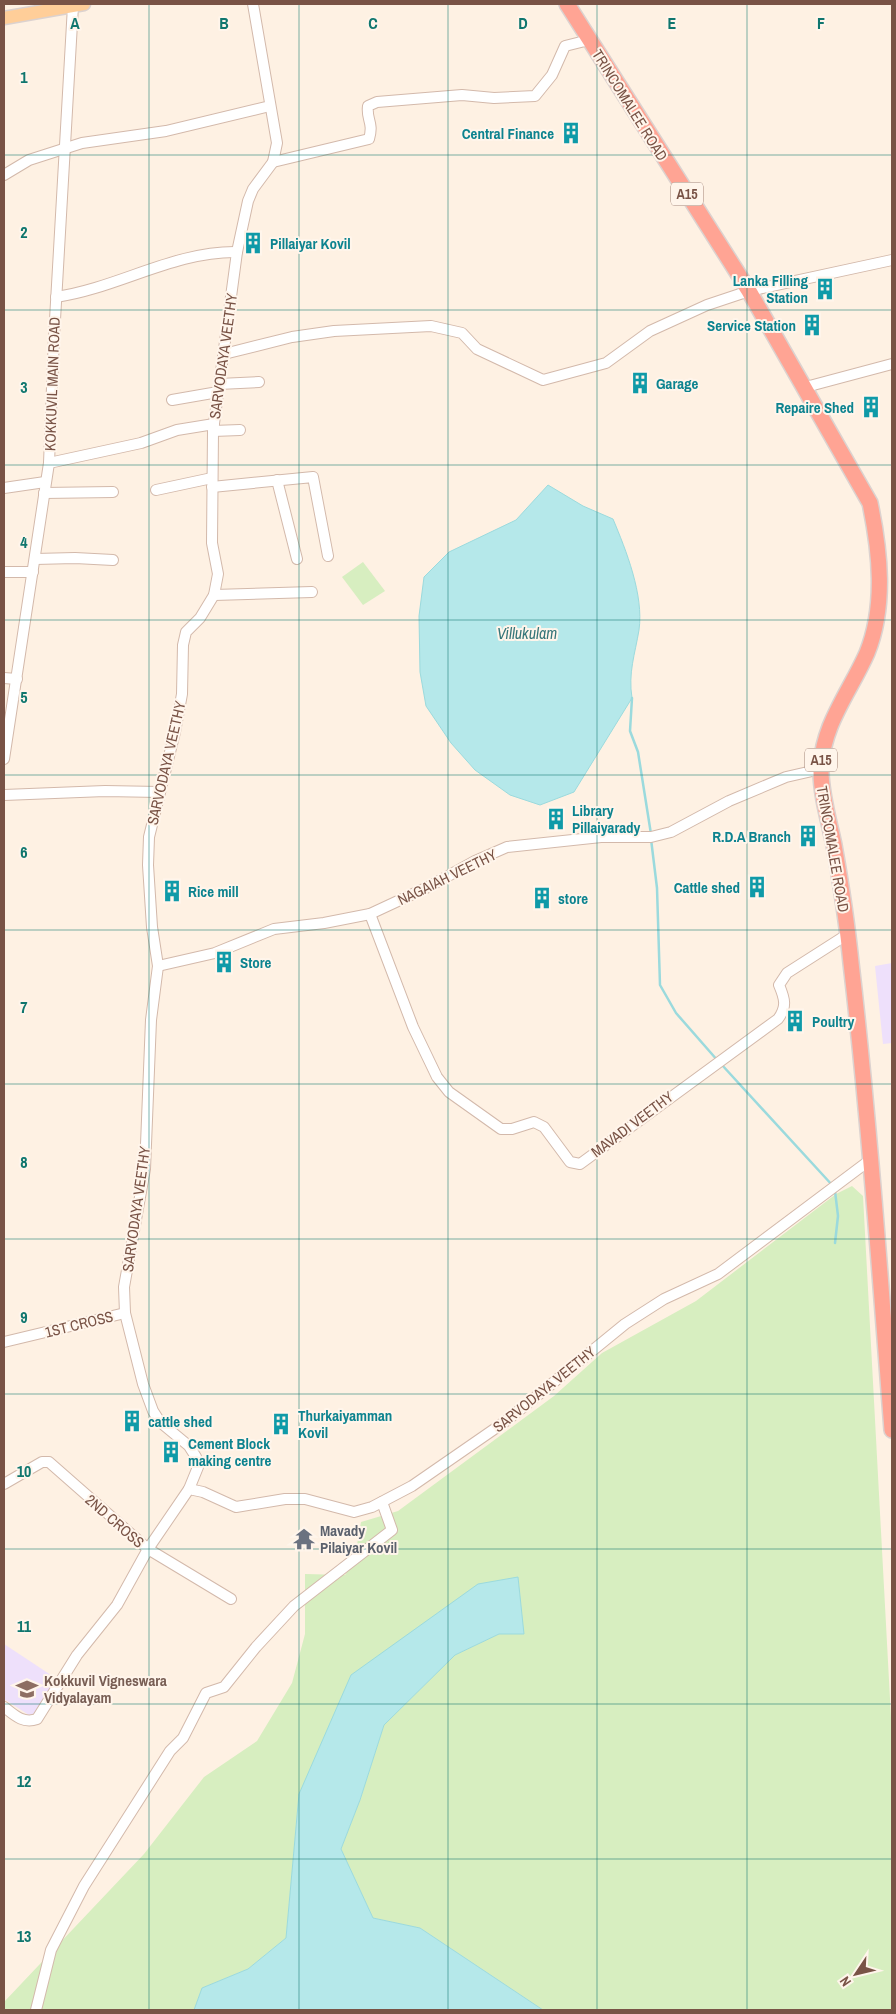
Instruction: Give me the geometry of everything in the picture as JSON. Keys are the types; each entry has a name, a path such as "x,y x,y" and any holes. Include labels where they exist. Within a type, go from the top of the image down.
{"highway":[{"name":"TRINCOMALEE ROAD","path":"567,4 749,292 802,388 852,468 870,503 877,538 880,587 868,651 832,720 822,747 821,768 848,934 867,1105 892,1430"}],"main road":[{"path":"4,18 77,4"}],"street":[{"name":"KOKKUVIL MAIN ROAD","path":"4,759 18,679 49,463 56,297 77,4"},
{"name":"SARVODAYA VEETHY","path":"4,1707 21,1720 31,1721 37,1719 77,1655 117,1605 148,1549 189,1489 198,1467 196,1457 189,1446 160,1422 153,1411 143,1384 125,1312 124,1286 145,1169 151,1020 158,966 152,928 148,865 149,837 159,792 176,732 182,694 183,645 186,632 200,618 214,595 218,574 212,543 214,428 237,252 248,201 253,189 273,162 277,143 253,4"},
{"path":"273,162 369,139 372,127 367,113 368,106 376,102 462,95 494,98 535,96 552,75 565,46 589,40"},
{"path":"4,175 29,160 82,144 166,131 270,106"},
{"path":"56,297 93,290 153,267 204,254 237,252"},
{"path":"224,354 292,338 334,331 431,326 462,333 477,349 543,380 606,363 650,331 707,304 749,292 892,260"},
{"path":"802,388 892,364"},
{"path":"172,400 219,388 259,382"},
{"path":"49,463 141,444 177,430 214,428 240,430"},
{"path":"156,490 212,482 313,477 328,556"},
{"path":"277,480 297,559"},
{"path":"4,488 45,482"},
{"path":"44,493 112,492"},
{"path":"35,559 75,558 113,560"},
{"path":"4,572 33,572"},
{"path":"214,595 312,592"},
{"path":"4,678 18,679"},
{"name":"NAGAIAH VEETHY","path":"158,966 215,953 274,929 324,923 370,914 507,847 600,837 651,837 671,832 729,801 786,777 821,768"},
{"path":"4,795 105,791 159,792"},
{"name":"MAVADI VEETHY","path":"370,914 412,1027 437,1077 450,1092 501,1129 512,1129 534,1122 544,1127 570,1162 580,1164 778,1019 784,1011 785,1000 779,985 787,973 848,934"},
{"name":"SARVODAYA VEETHY","path":"189,1489 203,1492 236,1507 285,1499 305,1499 354,1512 382,1502 412,1486 506,1421 625,1324 664,1299 718,1274 870,1160"},
{"name":"1ST CROSS","path":"4,1342 125,1312"},
{"name":"2ND CROSS","path":"4,1484 42,1462 49,1462 148,1549 231,1599"},
{"path":"36,2010 51,1950 84,1886 170,1751 184,1738 206,1693 224,1687 256,1647 294,1606 392,1530 382,1502"}],"shaded area":[{"path":"892,963 892,1043 883,1044 875,966"},
{"name":"Kokkuvil Vigneswara Vidyalayam","path":"4,1644 57,1679 32,1717 4,1699"}],"green space":[{"path":"363,562 385,591 363,605 342,577"},
{"path":"852,1186 863,1196 892,1736 892,2010 543,2010 420,1928 373,1918 341,1849 360,1800 384,1725 455,1655 499,1634 523,1634 518,1577 299,1794 286,1938 248,1969 202,1988 194,2010 4,2010 4,2002 144,1854 204,1777 257,1741 292,1683 305,1634 305,1574 345,1575 354,1562 361,1522 398,1511 554,1396 602,1353 696,1301 836,1194"}],"water":[{"name":"Villukulam","path":"548,485 583,506 613,519 633,573 640,616 631,672 632,698 574,792 540,805 510,795 475,770 451,743 426,706 420,672 419,616 424,577 449,552 516,520"},
{"path":"518,1577 524,1634 499,1634 455,1655 384,1725 360,1800 341,1849 373,1918 420,1928 543,2010 194,2010 202,1988 248,1969 286,1938 299,1794 351,1675 478,1584"}],"waterway":[{"path":"632,698 630,731 638,752 651,834"},
{"path":"651,839 657,888 660,985 676,1013 718,1061"},
{"path":"722,1065 833,1186"},
{"path":"835,1191 838,1216 835,1243"}],"place":[{"name":"Central Finance","path":"571,133"},
{"name":"Pillaiyar Kovil","path":"253,243"},
{"name":"Lanka Filling Station","path":"825,289"},
{"name":"Service Station","path":"812,325"},
{"name":"Garage","path":"640,383"},
{"name":"Repaire Shed","path":"871,407"},
{"name":"Library Pillaiyarady","path":"556,819"},
{"name":"R.D.A Branch","path":"808,836"},
{"name":"Cattle shed","path":"757,887"},
{"name":"Rice mill","path":"172,891"},
{"name":"store","path":"542,898"},
{"name":"Store","path":"224,962"},
{"name":"Poultry","path":"795,1021"},
{"name":"cattle shed","path":"132,1421"},
{"name":"Thurkaiyamman Kovil","path":"281,1424"},
{"name":"Cement Block making centre","path":"171,1452"},
{"name":"Mavady Pilaiyar Kovil","path":"304,1539"},
{"name":"Kokkuvil Vigneswara Vidyalayam","path":"27,1689"}]}
